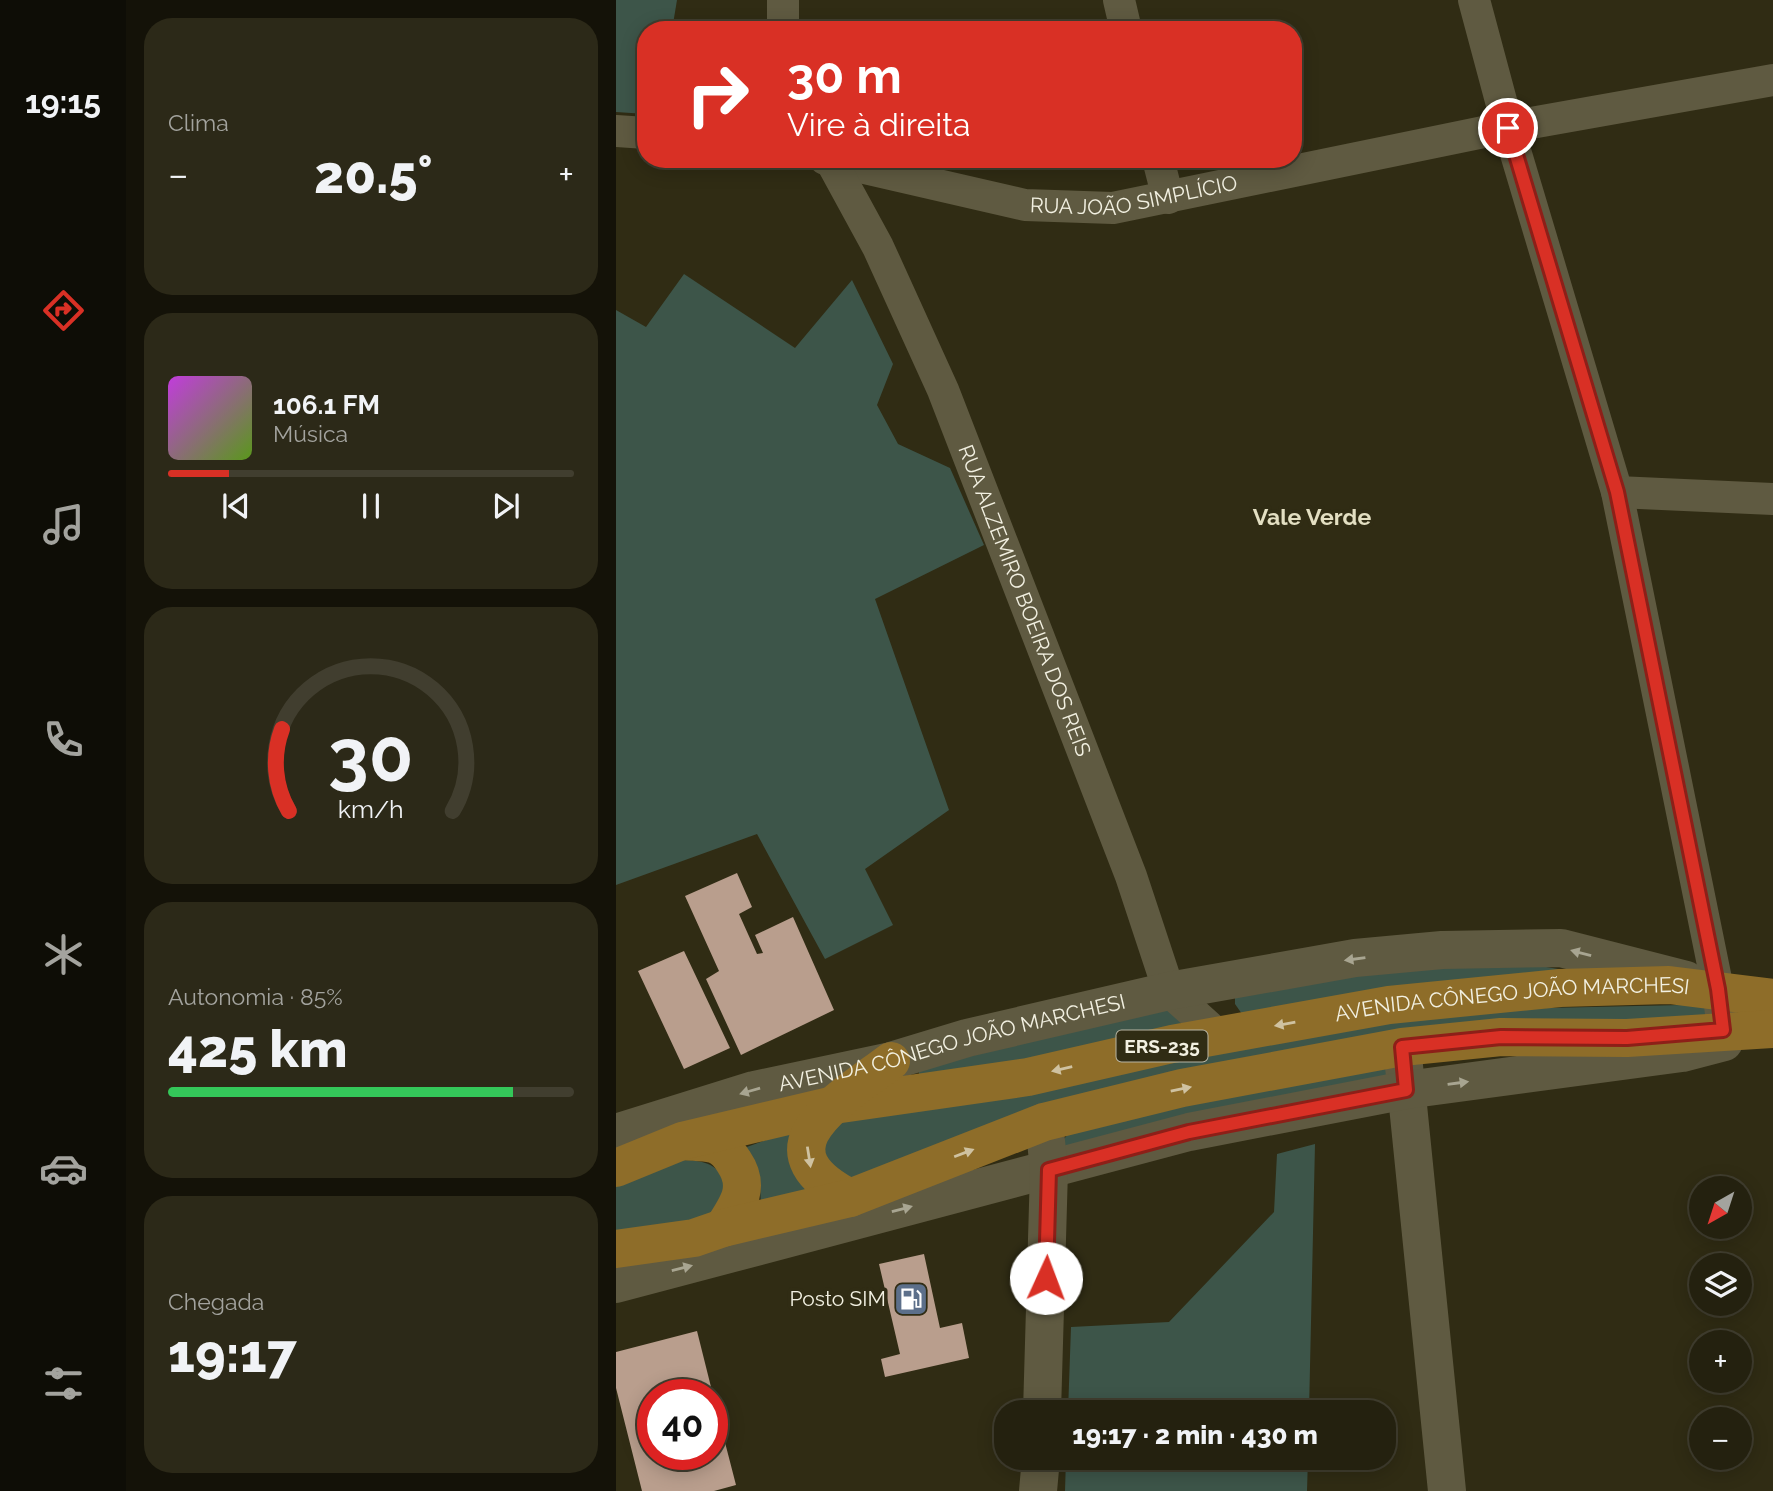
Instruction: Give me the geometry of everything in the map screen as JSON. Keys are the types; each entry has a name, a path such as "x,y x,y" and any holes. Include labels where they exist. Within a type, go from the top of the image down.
{"main road":[{"name":"AVENIDA CÔNEGO JOÃO MARCHESI","path":"616,1168 682,1141 834,1105 1028,1077 1219,1035 1389,1005 1560,988 1669,985 1718,989"},
{"name":"ERS-235","path":"1718,989 1773,999"},
{"name":"ERS-235","path":"1723,1030 1773,1029"},
{"name":"AVENIDA CÔNEGO JOÃO MARCHESI","path":"616,1249 694,1238 723,1228 850,1198 1044,1122 1182,1088 1402,1047 1501,1037 1627,1038 1723,1030"},
{"path":"850,1198 824,1184 810,1168 805,1152 808,1138 816,1121 891,1061"},
{"path":"616,1140 714,1144 728,1153 740,1170 744,1186 740,1201 723,1228"}],"street":[{"path":"783,0 783,21"},
{"path":"1119,0 1124,21"},
{"path":"1474,0 1508,128 1617,492 1718,989 1723,1030"},
{"name":"RUA JOÃO SIMPLÍCIO","path":"864,168 1026,205 1113,208 1508,128 1773,80"},
{"path":"616,131 637,132"},
{"name":"RUA ALZEMIRO BOEIRA DOS REIS","path":"834,168 878,247 943,390 1131,876 1169,991"},
{"path":"1160,168 1168,198"},
{"path":"1617,492 1773,499"},
{"name":"AVENIDA CÔNEGO JOÃO MARCHESI","path":"616,1133 754,1090 891,1061 967,1038 1169,991 1355,958 1500,947 1561,948 1718,989"},
{"path":"1169,991 1219,1035"},
{"path":"616,1284 1189,1132 1406,1090 1682,1053 1773,1029"},
{"path":"1402,1047 1447,1491"},
{"path":"1042,1400 1049,1170 1044,1122"},
{"path":"1038,1491 1040,1470"}],"green space":[{"path":"616,0 677,0 674,21 637,21 637,113 616,112"},
{"path":"684,274 795,348 852,280 893,364 877,405 898,444 950,468 984,545 875,599 949,810 865,869 893,925 825,959 757,834 616,885 616,310 646,327"},
{"path":"1510,961 1564,970 1242,1014 1235,1004 1235,997 1378,970"},
{"path":"1714,1005 1715,1017 1500,1026 880,1173 848,1178 826,1169 820,1138 849,1117 1400,1021 1546,1008"},
{"path":"1168,1007 1181,1022 1179,1026 1119,1045 919,1077 919,1069"},
{"path":"1386,1065 1395,1075 1064,1157 1064,1139 1072,1129"},
{"path":"793,1130 809,1193 761,1207 760,1185 744,1148"},
{"path":"1315,1144 1309,1400 1068,1400 1071,1327 1169,1322 1274,1212 1277,1154"},
{"path":"679,1160 708,1164 718,1171 727,1184 710,1217 616,1236 616,1183"},
{"path":"1066,1470 1308,1470 1307,1491 1065,1491"}],"building":[{"path":"737,873 752,907 739,914 757,954 763,953 755,935 793,917 834,1010 741,1055 706,979 719,971 685,896"},
{"path":"684,951 730,1048 684,1069 638,971"},
{"path":"924,1254 940,1328 962,1323 969,1358 885,1377 881,1359 900,1354 879,1264"},
{"path":"697,1331 709,1379 637,1379 637,1470 728,1470 728,1454 736,1485 714,1491 642,1491 616,1388 616,1352"}],"place":[{"name":"Posto SIM","path":"911,1299"}],"district":[{"name":"Vale Verde","path":"1312,517"}],"route":[{"path":"1046,1278 1049,1170 1189,1132 1406,1090 1402,1047 1501,1037 1627,1038 1723,1030 1718,989 1617,492 1508,128"}]}
